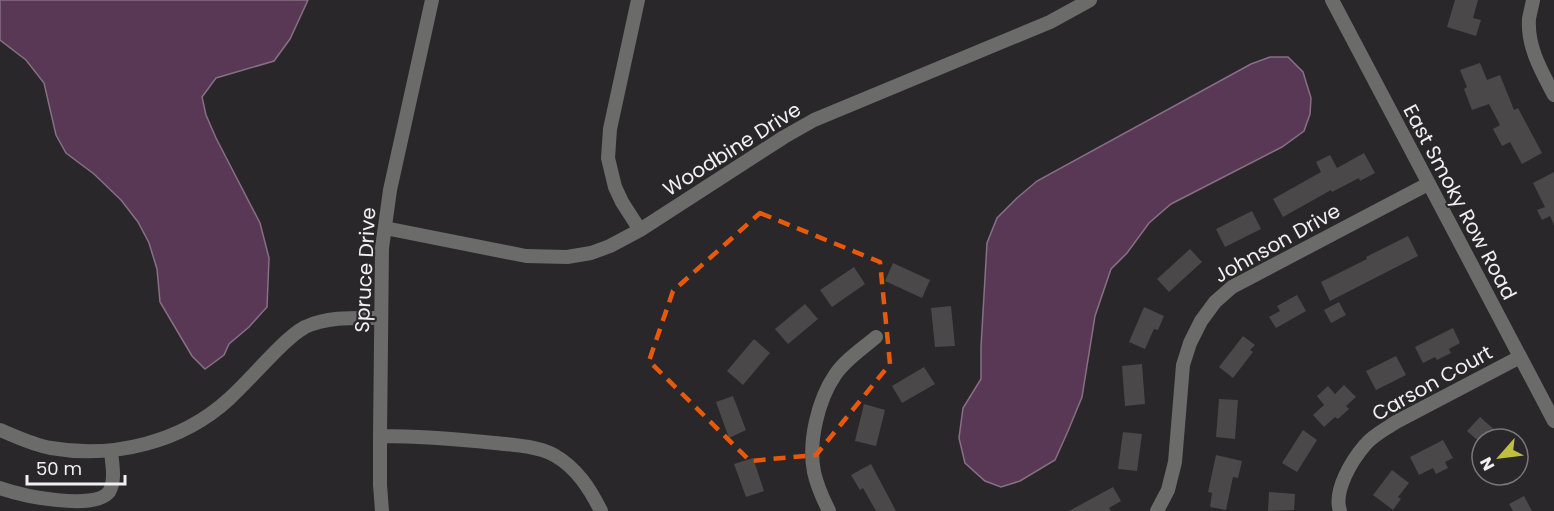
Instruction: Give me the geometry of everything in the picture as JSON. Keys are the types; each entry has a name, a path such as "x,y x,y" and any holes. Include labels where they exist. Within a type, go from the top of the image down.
{"street":[{"name":"Spruce Drive","path":"382,511 380,436 382,248 390,190 432,0"},
{"path":"638,0 610,129 608,158 615,188 640,230"},
{"name":"Woodbine Drive","path":"385,228 526,256 567,257 591,253 640,230 814,120 1050,22 1090,0"},
{"name":"East Smoky Row Road","path":"1332,0 1554,421"},
{"path":"1533,0 1529,20 1531,43 1539,67 1554,95"},
{"name":"Johnson Drive","path":"1156,511 1168,490 1175,462 1183,365 1190,343 1201,321 1215,302 1232,287 1428,184"},
{"path":"0,430 51,448 92,452 139,446 182,431 202,419 229,399 289,338 305,327 338,319 381,318"},
{"path":"829,511 813,471 815,422 822,400 836,374 876,337"},
{"name":"Carson Court","path":"1340,511 1339,493 1347,471 1365,445 1377,434 1520,357"},
{"path":"380,436 458,439 540,449 567,464 581,477 601,511"},
{"path":"0,488 60,503 80,505 98,502 105,498 112,486 111,451"}],"highlighted area":[{"path":"760,213 880,262 890,364 816,455 750,461 649,361 673,291"}],"shaded area":[{"path":"0,0 308,0 290,39 274,61 216,78 202,97 206,115 216,138 260,223 269,258 267,307 229,344 224,355 205,369 192,356 160,302 157,269 149,243 138,222 121,200 94,174 66,153 56,135 44,83 26,60 0,40"},
{"path":"1270,57 1288,57 1303,72 1311,98 1310,114 1304,131 1282,147 1171,204 1149,223 1127,253 1111,269 1095,316 1082,397 1055,460 1020,481 1001,487 985,481 965,463 959,438 963,408 981,379 987,243 997,218 1037,181 1251,64"}],"building":[{"path":"1455,0 1478,0 1473,18 1481,20 1476,36 1447,27"},
{"path":"1480,63 1487,80 1500,75 1514,110 1518,108 1542,153 1522,164 1510,142 1502,146 1493,129 1500,125 1489,104 1472,110 1464,89 1467,87 1460,70"},
{"path":"1364,153 1375,173 1360,181 1359,178 1332,192 1331,190 1283,217 1273,199 1321,172 1316,162 1330,155 1337,168"},
{"path":"1554,172 1554,225 1550,216 1542,220 1537,210 1545,207 1533,183"},
{"path":"1252,211 1261,229 1225,247 1216,229"},
{"path":"1408,236 1418,256 1330,301 1321,282"},
{"path":"1190,249 1202,262 1169,292 1157,279"},
{"path":"893,263 930,280 922,298 885,281"},
{"path":"854,267 865,284 832,307 820,290"},
{"path":"1297,295 1306,311 1276,328 1269,317 1280,311 1277,306"},
{"path":"1339,302 1346,315 1331,323 1324,310"},
{"path":"805,304 818,319 788,344 775,329"},
{"path":"951,306 955,346 935,347 931,308"},
{"path":"1144,307 1164,316 1158,330 1154,329 1145,349 1129,342"},
{"path":"1453,328 1460,343 1449,349 1451,353 1437,360 1435,357 1423,363 1415,347"},
{"path":"1243,336 1255,345 1250,350 1253,352 1233,378 1219,367"},
{"path":"754,339 770,353 743,385 727,371"},
{"path":"1396,356 1406,375 1376,390 1366,371"},
{"path":"1142,364 1145,404 1125,406 1122,366"},
{"path":"924,367 935,384 902,403 892,386"},
{"path":"1344,385 1356,397 1346,406 1349,409 1324,427 1313,415 1324,405 1317,396 1328,386 1335,394"},
{"path":"733,396 746,430 729,438 716,402"},
{"path":"1219,399 1238,400 1235,439 1216,437"},
{"path":"864,404 885,410 876,446 855,441"},
{"path":"1480,417 1491,427 1471,427"},
{"path":"1303,430 1317,440 1297,472 1282,463"},
{"path":"1123,432 1142,434 1137,471 1118,469"},
{"path":"1443,440 1453,458 1445,462 1448,468 1436,474 1433,468 1419,475 1410,457"},
{"path":"1216,455 1242,461 1238,478 1233,477 1226,510 1210,507 1212,493 1208,492"},
{"path":"753,458 764,491 746,497 734,464"},
{"path":"871,464 896,511 876,511 863,488 860,490 851,475"},
{"path":"1392,470 1409,483 1398,497 1401,499 1393,510 1373,495"},
{"path":"1113,487 1121,501 1109,508 1111,511 1069,511"},
{"path":"1269,492 1295,494 1294,510 1268,511"},
{"path":"1524,496 1532,511 1513,511 1509,504"}]}
